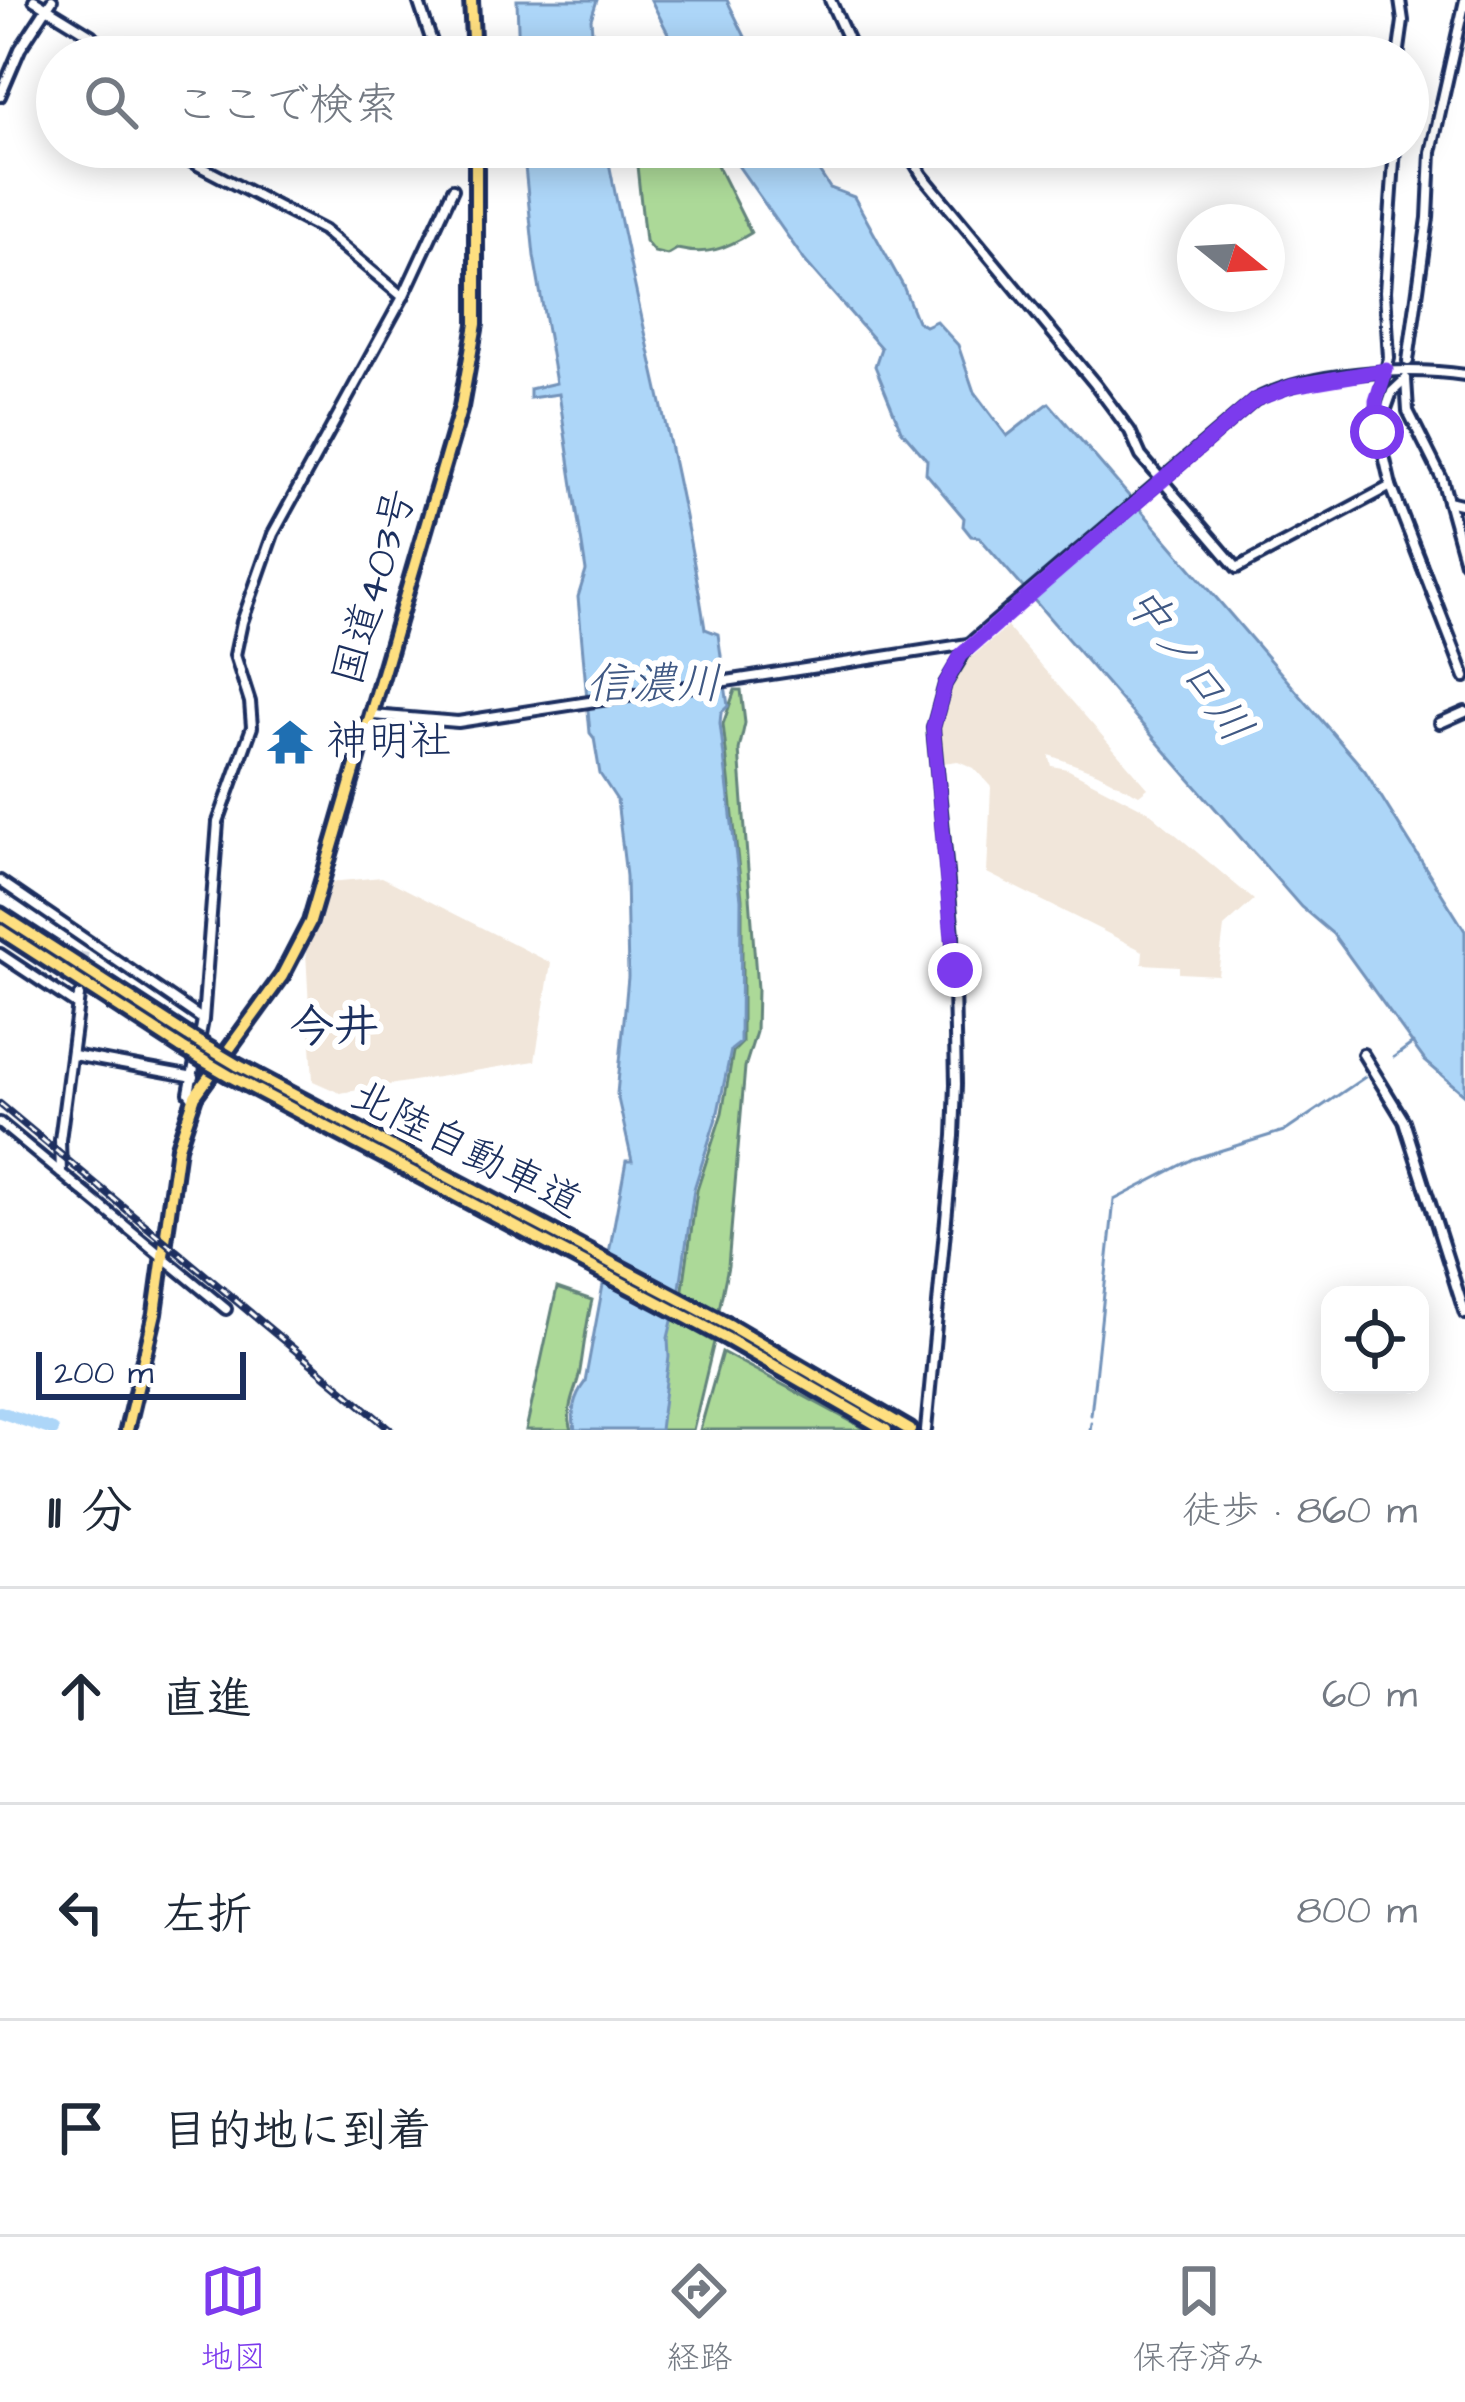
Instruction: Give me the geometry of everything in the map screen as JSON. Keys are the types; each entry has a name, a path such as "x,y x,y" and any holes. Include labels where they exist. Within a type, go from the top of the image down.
{"highway":[{"path":"471,0 473,36"},
{"name":"国道403号","path":"128,1430 142,1374 178,1147 194,1099 296,955 310,922 454,434 476,324 476,168"},
{"name":"北陸自動車道","path":"0,914 186,1042"},
{"name":"北陸自動車道","path":"0,931 233,1071 556,1251 728,1339 886,1430"},
{"name":"北陸自動車道","path":"233,1071 559,1234 801,1365 910,1430"}],"street":[{"path":"34,0 92,36"},
{"path":"0,96 20,49 52,0"},
{"path":"418,0 430,36"},
{"path":"830,0 846,36"},
{"path":"1400,0 1401,36"},
{"path":"1408,361 1431,152 1465,0"},
{"path":"205,168 323,230 403,297"},
{"path":"918,168 1095,384 1130,431 1141,456 1238,568 1391,486"},
{"path":"1392,168 1384,291 1390,337 1376,401 1377,432 1391,486 1465,677"},
{"path":"194,1099 189,1094 203,1020 218,822 253,716 235,655 273,534 403,297 453,189"},
{"path":"926,1430 955,1136 950,892 933,728 945,684 970,644 1237,413 1265,395 1386,370 1465,375"},
{"path":"1377,432 1392,392 1406,380 1408,411 1442,479 1465,562"},
{"path":"1448,501 1465,505"},
{"path":"373,716 458,722 970,644"},
{"path":"1440,723 1465,712"},
{"path":"0,881 203,1020"},
{"path":"0,954 78,1001 60,1140 61,1173"},
{"path":"1363,1054 1404,1121 1465,1314"},
{"path":"73,1055 194,1077"},
{"path":"0,1123 226,1309"}],"shaded area":[{"path":"1007,627 1148,788 1139,795 1049,755 1052,766 1067,769 1148,811 1254,900 1224,927 1218,975 1179,973 1179,966 1142,964 1143,951 987,873 991,787 974,768 958,761 942,763 938,731 945,701 966,662"},
{"path":"382,877 551,963 535,1061 340,1093 313,1081 306,952 330,882"}],"green space":[{"path":"637,168 718,168 751,233 716,250 677,249 667,255 654,252 645,241"},
{"path":"735,690 741,690 745,723 739,750 756,1032 745,1067 728,1266 718,1314 682,1296 697,1190 722,1113 733,1052 742,1043 742,898 723,724"},
{"path":"557,1288 592,1300 570,1407 572,1430 526,1430"},
{"path":"668,1316 714,1342 693,1430 652,1430"},
{"path":"722,1352 867,1430 700,1430"}],"water":[{"path":"517,0 597,0 592,36 518,36"},
{"path":"651,0 727,0 745,36 669,36"},
{"name":"信濃川","path":"525,168 610,168 705,629 718,634 728,706 720,723 741,899 740,1043 731,1050 694,1189 668,1338 660,1430 575,1430 574,1423 626,1161 632,1161 617,1094 628,977 626,876 617,800 600,774 590,733 578,597 586,571 559,394 530,398 530,389 556,383 534,256"},
{"name":"中ノ口川","path":"740,168 817,168 830,188 854,197 917,321 925,326 936,321 958,345 974,392 1007,436 1049,403 1365,771 1465,931 1465,1095 1425,1061 1333,934 1301,907 979,537 971,536 963,526 964,518 926,473 927,460 901,430 875,366 881,348 805,261"}],"waterway":[{"path":"1394,1057 1413,1043"},
{"path":"1091,1415 1114,1200 1193,1159 1287,1130 1365,1077"},
{"path":"0,1412 53,1430"},
{"path":"1090,1430 1091,1423"}],"tunnel":[{"path":"79,996 85,950"}],"railway":[{"path":"0,1104 391,1430"}],"place":[{"name":"神明社","path":"290,742"}],"district":[{"name":"今井","path":"334,1028"}],"route":[{"path":"955,970 933,728 945,684 961,655 1255,400 1292,386 1386,370 1376,401 1377,432"}]}
